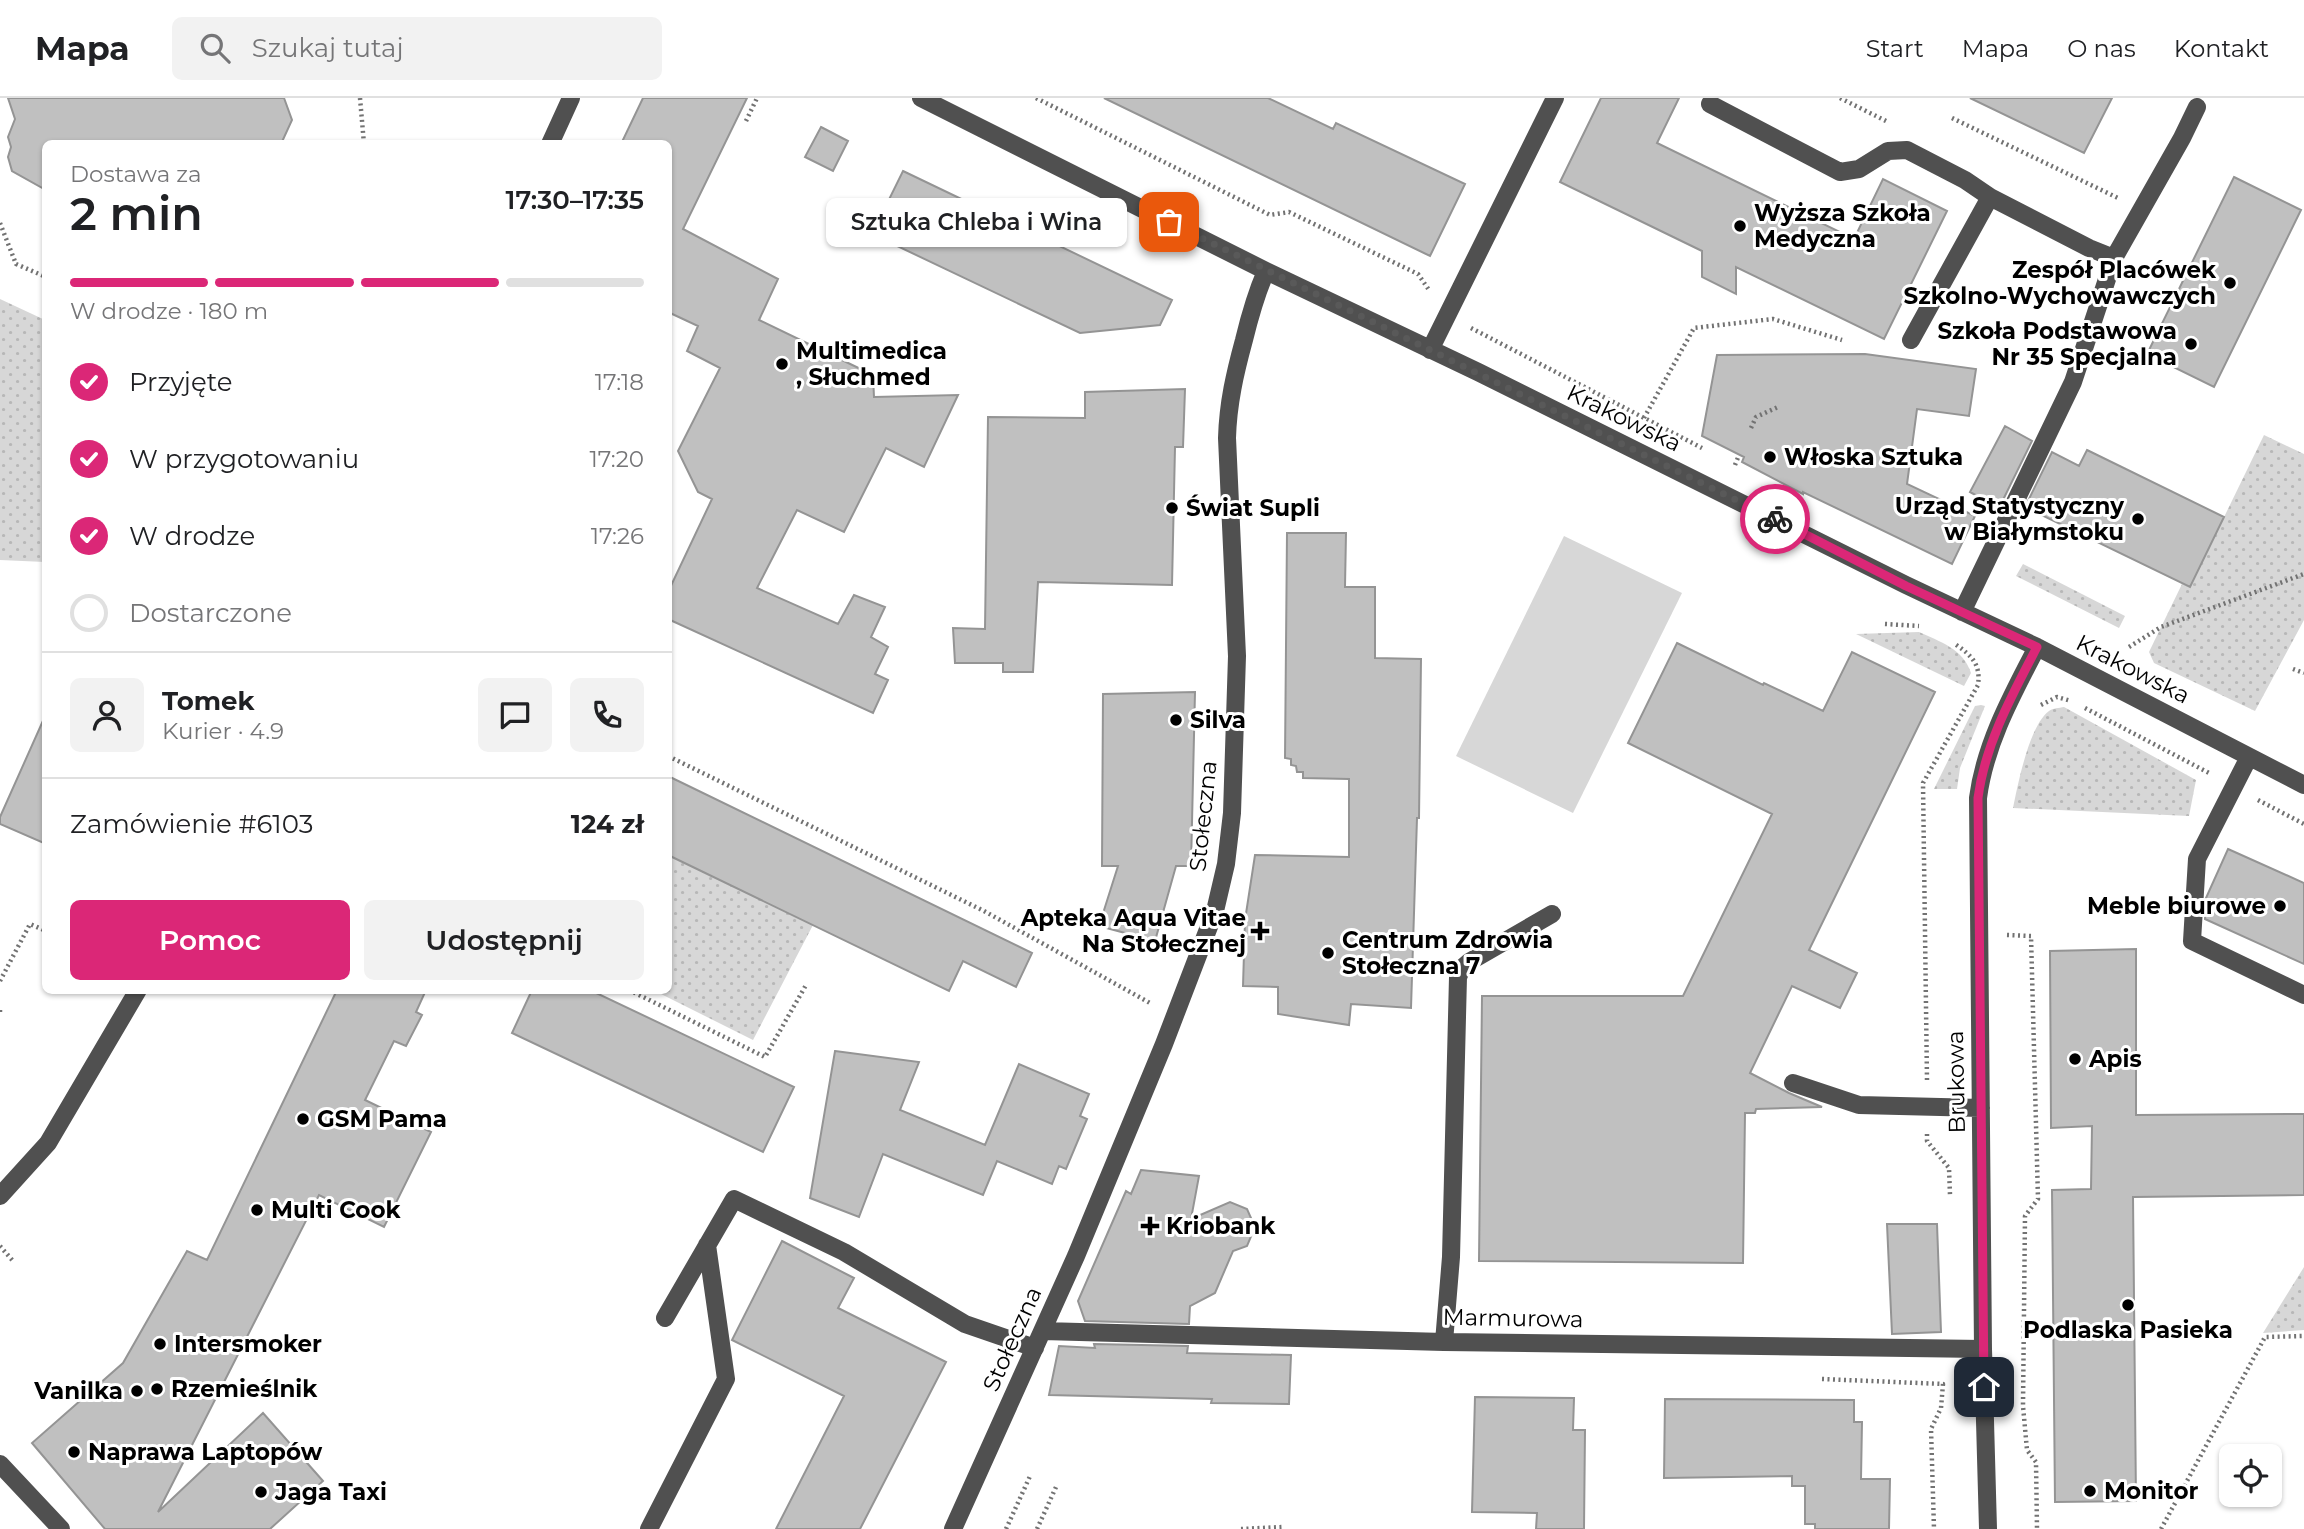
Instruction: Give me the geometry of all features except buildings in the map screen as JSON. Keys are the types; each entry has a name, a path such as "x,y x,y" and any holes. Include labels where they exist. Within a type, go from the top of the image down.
{"street":[{"path":"552,140 572,98"},
{"name":"Krakowska","path":"921,98 1266,271 2037,647 2304,785"},
{"path":"1430,350 1555,98"},
{"path":"1710,104 1840,172 1859,169 1888,151 1907,150 1965,180 1990,197 2114,258"},
{"path":"1962,612 2073,383 2114,258 2197,107"},
{"path":"1912,340 1990,197"},
{"name":"Stołeczna","path":"953,1529 1043,1331 1164,1044 1215,911 1226,864 1232,813 1237,656 1228,409 1253,299 1266,271"},
{"name":"Brukowa","path":"1988,1529 1983,1349 1978,798 1989,746 2037,647"},
{"path":"2249,757 2197,859 2192,940 2304,995"},
{"path":"1444,1342 1451,1257 1458,977 1469,962 1552,914"},
{"path":"0,1196 48,1143 136,994"},
{"path":"1793,1083 1859,1105 1981,1108"},
{"path":"665,1318 734,1199 844,1252 965,1324 1035,1348"},
{"path":"649,1529 726,1380 707,1245"},
{"name":"Marmurowa","path":"1043,1331 1444,1342 1983,1349"},
{"path":"0,1464 61,1529"}],"path":[{"path":"360,98 364,140"},
{"path":"746,121 757,98"},
{"path":"1036,98 1270,215 1289,212 1418,274 1447,315 1704,449"},
{"path":"1840,98 1895,125"},
{"path":"1951,118 2141,209"},
{"path":"0,223 16,264 42,275"},
{"path":"1644,418 1694,328 1773,319 1842,340"},
{"path":"1751,428 1756,417 1778,407"},
{"path":"1735,465 1739,455"},
{"path":"1725,460 1746,471"},
{"path":"2129,647 2161,627 2304,574"},
{"path":"1885,624 1919,625 1928,630"},
{"path":"1948,640 1972,658 1980,672 1978,685 1923,783 1927,1141 1949,1168 1950,1204"},
{"path":"2293,668 2304,673"},
{"path":"2039,708 2044,702 2057,697 2067,698 2304,824"},
{"path":"672,758 984,911 1153,1005"},
{"path":"0,981 30,924 42,930"},
{"path":"2001,935 2031,936 2038,1199 2025,1216 2023,1406 2026,1450 2036,1462 2037,1529"},
{"path":"637,994 765,1057 806,985"},
{"path":"0,1246 13,1261"},
{"path":"2161,1529 2265,1337 2304,1336"},
{"path":"1934,1529 1931,1429 1941,1408 1943,1384"},
{"path":"1006,1529 1031,1474"},
{"path":"1037,1529 1056,1487"},
{"path":"1241,1529 1282,1527 1281,1529"}],"shaded area":[{"path":"0,299 42,319 42,562 0,560"},
{"path":"2264,435 2304,454 2304,620 2255,711 2154,663 2149,652 2182,584 2190,587"},
{"path":"1564,536 1682,593 1573,813 1456,756"},
{"path":"2023,564 2125,616 2119,628 2016,576"},
{"path":"1919,632 1950,647 1962,657 1971,673 1964,686 1856,634"},
{"path":"1975,706 1985,706 1960,768 1957,789 1934,789"},
{"path":"2064,707 2196,780 2189,816 2013,808 2025,756 2036,729 2049,711"},
{"path":"672,856 813,925 753,1040 661,994 672,994"},
{"path":"2304,1267 2304,1330 2263,1333"}],"way so far":[{"path":"1169,222 1775,519"}],"place":[{"name":"Sztuka Chleba i Wina","path":"1169,222"},
{"name":"Wyższa Szkoła Medyczna","path":"1740,226"},
{"name":"Zespół Placówek Szkolno-Wychowawczych","path":"2230,283"},
{"name":"Szkoła Podstawowa Nr 35 Specjalna","path":"2191,344"},
{"name":"Multimedica , Słuchmed","path":"782,364"},
{"name":"Włoska Sztuka","path":"1770,457"},
{"name":"Świat Supli","path":"1172,508"},
{"name":"Urząd Statystyczny w Białymstoku","path":"2138,519"},
{"name":"Silva","path":"1176,720"},
{"name":"Meble biurowe","path":"2280,906"},
{"name":"Apteka Aqua Vitae Na Stołecznej","path":"1260,931"},
{"name":"Centrum Zdrowia Stołeczna 7","path":"1328,953"},
{"name":"Apis","path":"2075,1059"},
{"name":"GSM Pama","path":"303,1119"},
{"name":"Multi Cook","path":"257,1210"},
{"name":"Kriobank","path":"1150,1226"},
{"name":"Podlaska Pasieka","path":"2128,1305"},
{"name":"Intersmoker","path":"160,1344"},
{"name":"Rzemieślnik","path":"157,1389"},
{"name":"Vanilka","path":"137,1391"},
{"name":"Naprawa Laptopów","path":"74,1452"},
{"name":"Monitor","path":"2090,1491"},
{"name":"Jaga Taxi","path":"261,1492"}],"route":[{"path":"1775,519 1906,586 2037,647 1989,746 1978,798 1984,1387"}]}
